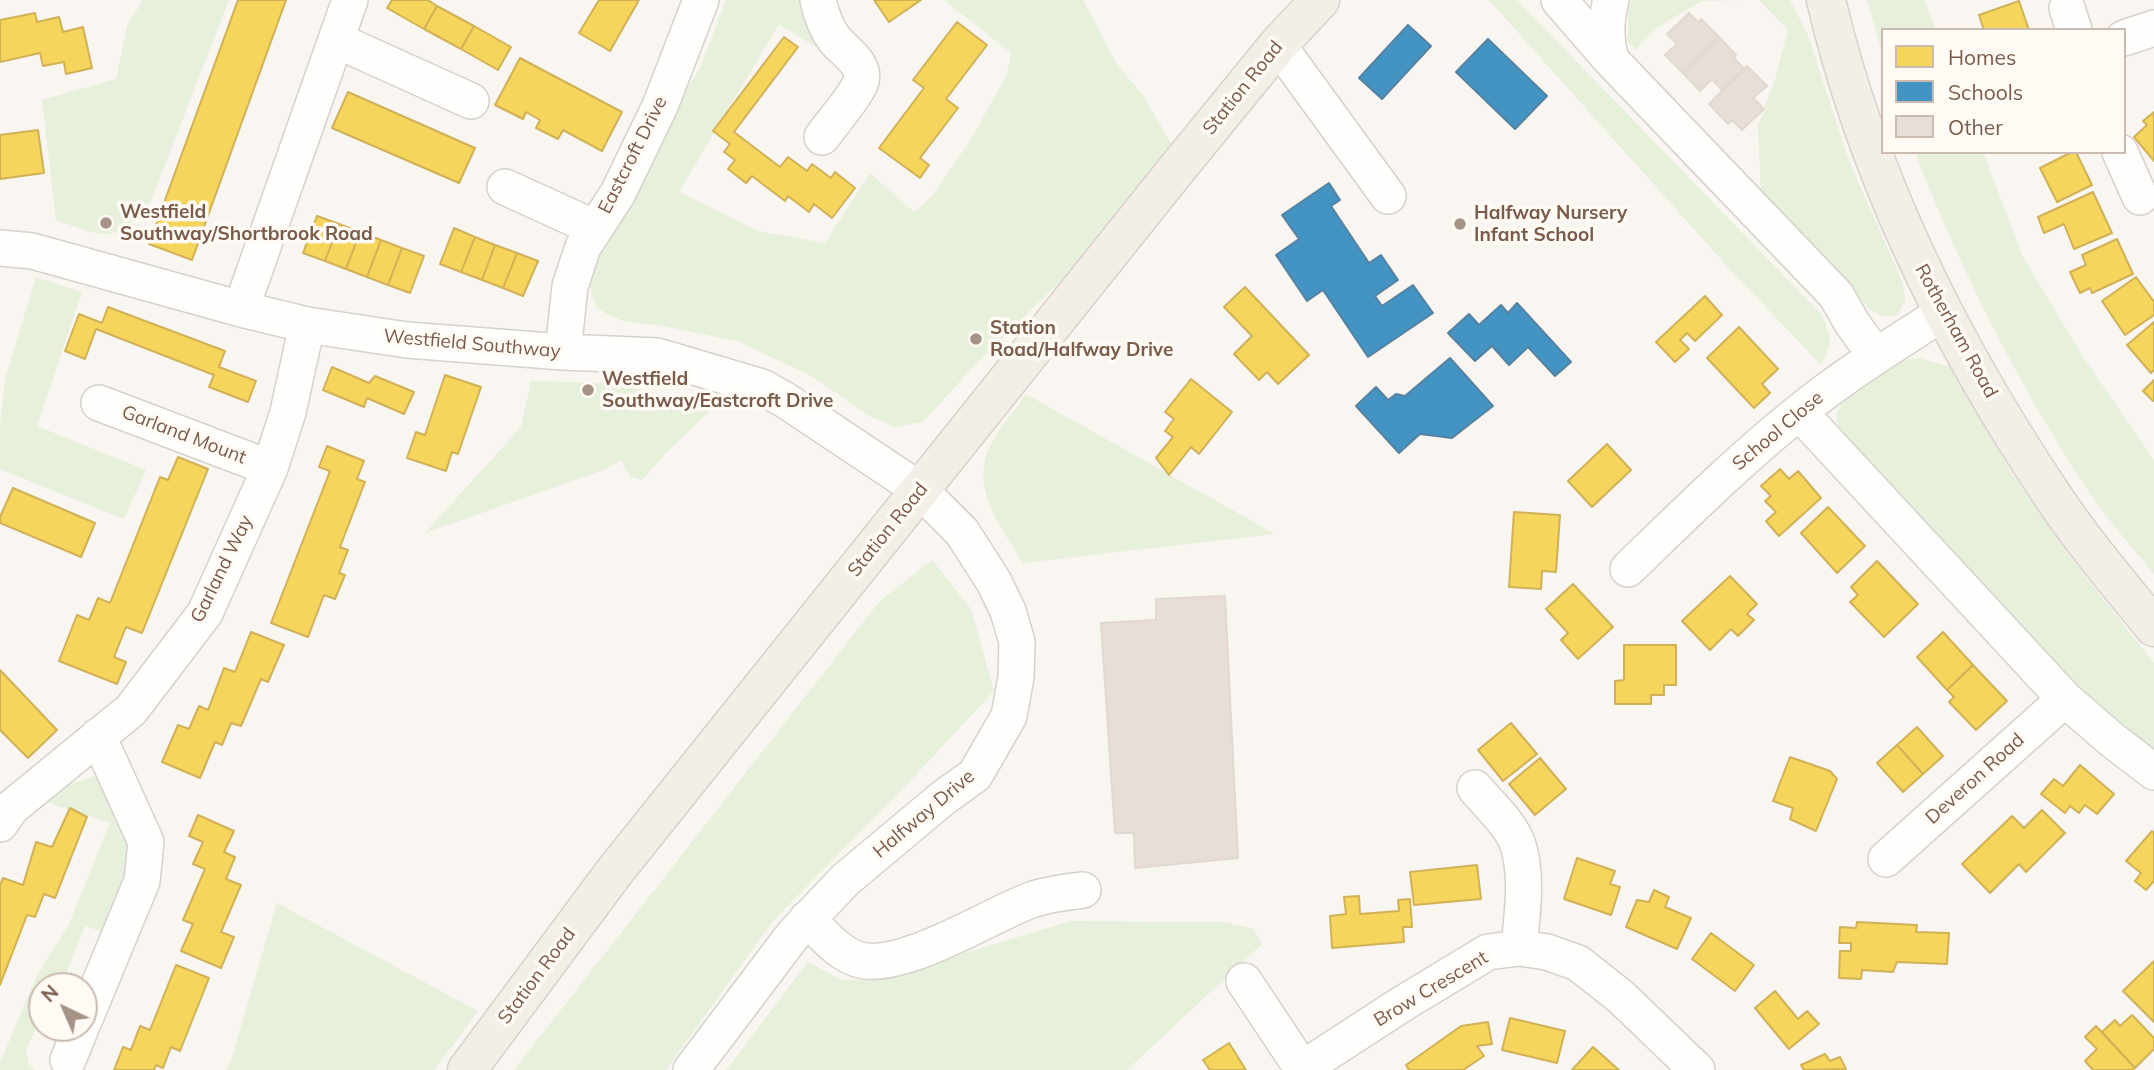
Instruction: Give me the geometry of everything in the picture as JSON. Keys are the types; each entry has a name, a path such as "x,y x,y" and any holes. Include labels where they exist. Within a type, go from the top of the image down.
{"main road":[{"name":"Station Road","path":"467,1070 615,871 1278,45 1320,0"},
{"name":"Rotherham Road","path":"1826,0 1853,101 1877,169 1908,242 1944,313 2011,432 2055,499 2154,627"}],"street":[{"path":"241,309 350,0"},
{"name":"Eastcroft Drive","path":"563,352 570,286 583,247 618,193 660,106 701,0"},
{"path":"818,0 821,13 835,39 853,57 862,71 861,83 822,136"},
{"path":"1559,0 1611,60 1836,295 1875,355"},
{"path":"1611,0 1605,39 1611,60"},
{"path":"2126,37 2154,28"},
{"path":"336,40 471,101"},
{"path":"1278,45 1388,196"},
{"path":"2121,154 2140,197"},
{"path":"505,187 595,228"},
{"name":"Westfield Southway","path":"0,248 32,251 307,325 407,340 657,356 762,387 920,490"},
{"name":"School Close","path":"1628,569 1733,469 1799,412 1875,355 1944,313"},
{"name":"Garland Way","path":"4,810 131,710 205,613 270,468 288,412 307,325"},
{"name":"Garland Mount","path":"99,403 270,468"},
{"path":"1799,412 2064,699 2154,772"},
{"name":"Halfway Drive","path":"691,1070 807,919 845,880 943,798 975,775 1009,716 1016,677 1017,642 1008,611 994,582 962,532 920,490"},
{"name":"Deveron Road","path":"1886,859 2064,699"},
{"path":"98,736 146,842 142,881 98,987"},
{"path":"1475,788 1517,843 1523,896 1519,948"},
{"path":"807,919 846,954 858,960 876,962 898,957 946,939 1030,900 1059,892 1083,890"},
{"name":"Brow Crescent","path":"1302,1070 1402,1004 1488,952 1519,948 1547,952 1578,963 1621,997 1697,1070"},
{"path":"1244,981 1302,1070"},
{"path":"68,1060 75,1042"}],"green space":[{"path":"143,0 229,0 151,201 129,225 119,231 109,234 86,231 56,220 42,100 116,79 127,26"},
{"path":"726,0 799,0 822,51 779,24 679,192 758,231 825,243 870,173 914,212 931,197 970,141 1007,74 1011,53 944,0 1083,0 1117,64 1144,97 1175,150 1090,252 973,367 923,422 895,427 871,417 813,377 740,342 664,326 623,321 596,306 590,287 592,260 637,172 701,66"},
{"path":"1489,0 1517,0 1821,314 1830,340 1821,365 1725,264"},
{"path":"1631,0 1749,0 1702,1 1658,27 1636,49 1628,43"},
{"path":"1759,0 1790,0 1807,33 1849,161 1902,281 1906,300 1896,316 1883,316 1871,311 1761,195 1758,126 1775,79 1788,30"},
{"path":"1867,0 1924,0 1935,28 1881,28 1881,48"},
{"path":"1916,154 1984,154 2022,255 2081,354 2154,460 2154,574 2087,490 2032,400 1968,277"},
{"path":"36,277 82,292 37,426 146,470 124,519 0,469 0,424 5,379"},
{"path":"1920,358 1954,368 2010,471 2076,565 2154,663 2154,753 2083,694 1841,435 1836,415 1846,392 1888,362"},
{"path":"531,381 604,383 632,387 712,409 642,480 630,477 621,460 606,469 425,533 521,427"},
{"path":"1026,394 1275,534 1023,563 992,511 984,483 984,468 994,439"},
{"path":"932,560 971,609 994,691 773,921 666,1070 514,1070 879,602"},
{"path":"95,776 104,783 129,833 122,886 103,932 85,926 67,972 39,972 68,926 110,823 46,802 64,786"},
{"path":"277,903 478,1011 434,1070 225,1070 230,1064"},
{"path":"1071,921 1224,922 1254,929 1262,944 1127,1070 726,1070 808,962 841,980 878,979"},
{"path":"28,996 30,1042 26,1050 29,1064 35,1070 0,1070 0,1063"}],"building: Homes":[{"path":"238,0 286,0 192,260 149,244"},
{"path":"392,0 428,0 437,6 424,29 387,8"},
{"path":"599,0 639,0 610,51 579,33"},
{"path":"874,0 921,0 889,22"},
{"path":"2019,1 2028,28 1983,28 1979,15"},
{"path":"437,6 474,26 461,49 424,29"},
{"path":"35,13 37,22 59,17 63,32 83,27 92,68 66,74 64,62 43,66 40,53 0,62 0,20"},
{"path":"957,22 987,45 946,99 958,108 920,158 929,165 920,178 879,148 924,88 913,80"},
{"path":"474,26 511,47 498,70 461,49"},
{"path":"784,37 798,47 734,132 780,167 788,157 807,171 812,164 831,178 835,172 855,188 832,218 814,204 809,212 788,196 785,201 752,176 746,183 728,169 735,160 724,152 730,144 713,131"},
{"path":"520,58 622,112 602,151 563,130 558,139 536,128 540,120 526,112 523,119 495,105"},
{"path":"348,92 475,148 459,183 332,128"},
{"path":"2154,112 2154,161 2134,137 2147,125 2143,121"},
{"path":"38,130 44,173 0,179 0,135"},
{"path":"2068,154 2077,154 2092,185 2057,202 2040,168"},
{"path":"2093,192 2112,233 2074,249 2064,224 2044,233 2038,217"},
{"path":"317,216 339,224 325,261 303,253"},
{"path":"339,224 360,232 346,269 325,261"},
{"path":"454,228 475,237 461,272 440,264"},
{"path":"360,232 381,240 367,277 346,269"},
{"path":"475,237 495,245 482,280 461,272"},
{"path":"2117,239 2133,274 2092,293 2090,288 2080,293 2070,272 2086,265 2082,255"},
{"path":"381,240 402,248 388,285 367,277"},
{"path":"495,245 517,253 503,288 482,280"},
{"path":"402,248 424,256 410,293 388,285"},
{"path":"517,253 538,261 523,296 503,288"},
{"path":"2136,277 2154,302 2154,315 2125,335 2102,301"},
{"path":"1245,287 1309,355 1278,384 1267,372 1259,380 1234,354 1252,336 1224,307"},
{"path":"1705,296 1722,315 1695,341 1687,333 1680,340 1689,349 1675,362 1656,342"},
{"path":"108,307 225,351 219,367 256,381 248,402 209,387 214,375 96,329 85,359 65,351 79,314 102,323"},
{"path":"2154,322 2154,370 2151,373 2127,345"},
{"path":"1739,327 1778,369 1762,384 1770,393 1754,408 1707,358"},
{"path":"332,367 369,383 375,376 414,392 404,414 367,398 364,407 323,390"},
{"path":"445,375 481,387 458,454 452,452 446,471 407,458 416,432 425,435"},
{"path":"1191,379 1232,412 1199,454 1191,447 1169,475 1156,458 1173,437 1165,431 1174,419 1165,412"},
{"path":"2154,380 2154,400 2153,401 2143,391"},
{"path":"1607,444 1631,470 1592,507 1568,481"},
{"path":"327,446 364,461 357,479 365,482 340,547 348,550 339,573 345,575 335,599 324,595 308,637 271,623 330,471 319,467"},
{"path":"178,457 208,469 142,633 126,627 114,657 126,662 117,684 59,661 77,615 89,620 98,598 110,603 160,477 168,480"},
{"path":"1780,469 1789,479 1798,471 1821,498 1779,536 1766,521 1776,512 1765,501 1771,496 1761,486"},
{"path":"13,488 95,523 81,557 0,523"},
{"path":"1828,507 1865,546 1837,573 1801,533"},
{"path":"1514,512 1560,515 1556,572 1542,571 1541,589 1509,587"},
{"path":"1877,561 1918,604 1884,637 1850,602 1858,595 1851,587"},
{"path":"1730,576 1757,604 1747,614 1754,620 1738,636 1731,629 1710,650 1682,621"},
{"path":"1573,584 1613,627 1578,659 1561,640 1568,633 1546,609"},
{"path":"251,632 284,645 268,682 261,679 241,726 231,723 222,745 215,742 200,778 162,762 178,725 189,729 199,706 208,710 224,668 235,672"},
{"path":"1943,632 1973,665 1947,690 1917,657"},
{"path":"1624,645 1676,645 1676,685 1664,685 1664,695 1651,695 1651,704 1615,704 1615,681 1624,680"},
{"path":"1973,665 2007,701 1976,730 1949,702 1954,697 1947,690"},
{"path":"0,670 57,730 28,758 0,730"},
{"path":"1511,723 1537,754 1503,781 1478,750"},
{"path":"1917,727 1943,756 1923,774 1897,745"},
{"path":"1897,745 1923,774 1903,792 1877,763"},
{"path":"1790,757 1830,771 1837,779 1816,831 1790,819 1793,808 1773,801"},
{"path":"1540,758 1566,789 1535,815 1509,784"},
{"path":"2080,765 2114,794 2097,814 2085,805 2079,813 2070,806 2065,813 2041,794 2054,779 2063,786"},
{"path":"70,808 87,817 55,898 44,894 35,917 27,915 0,985 0,885 3,878 23,885 36,842 52,847"},
{"path":"2042,810 2065,833 2026,872 2019,864 1990,893 1962,864 2012,816 2024,828"},
{"path":"198,815 234,831 224,852 235,857 226,879 241,885 221,932 234,937 221,968 181,951 193,924 183,920 205,869 193,864 203,842 189,836"},
{"path":"2152,831 2154,881 2146,890 2135,881 2141,873 2126,861"},
{"path":"1577,858 1615,871 1610,884 1620,887 1611,915 1564,899"},
{"path":"1477,865 1481,899 1414,905 1410,872"},
{"path":"1654,890 1669,897 1665,907 1691,918 1677,949 1626,927 1637,900 1649,902"},
{"path":"1359,896 1360,914 1399,911 1398,900 1410,899 1412,927 1403,927 1404,942 1332,948 1330,916 1346,914 1344,897"},
{"path":"1857,922 1917,925 1916,932 1949,933 1947,964 1897,962 1893,972 1862,970 1861,979 1839,978 1840,951 1851,951 1851,943 1839,943 1840,927 1856,928"},
{"path":"1711,933 1754,965 1735,991 1692,959"},
{"path":"2154,961 2154,1022 2123,991"},
{"path":"176,965 209,978 180,1051 171,1047 163,1068 156,1065 154,1070 114,1070 123,1047 131,1050 140,1026 150,1030"},
{"path":"1775,991 1798,1019 1807,1011 1819,1024 1789,1049 1755,1008"},
{"path":"2132,1015 2154,1038 2154,1049 2135,1068 2102,1032 2115,1020 2120,1026"},
{"path":"1510,1018 1565,1031 1557,1063 1502,1050"},
{"path":"1488,1022 1492,1044 1477,1046 1484,1056 1463,1070 1409,1070 1406,1065 1461,1026"},
{"path":"2096,1026 2135,1068 2093,1070 2085,1061 2097,1049 2085,1037"},
{"path":"1229,1043 1246,1070 1210,1070 1203,1060"},
{"path":"1593,1047 1619,1070 1572,1070"},
{"path":"1825,1054 1830,1061 1840,1057 1846,1069 1804,1070 1801,1065"}],"building: Schools":[{"path":"1408,25 1431,46 1382,99 1359,78"},
{"path":"1488,39 1547,96 1515,129 1456,72"},
{"path":"1329,183 1340,200 1331,206 1369,263 1381,255 1398,280 1375,296 1382,306 1413,285 1433,313 1368,357 1323,290 1307,301 1276,255 1299,239 1282,215"},
{"path":"1517,303 1571,362 1555,376 1528,347 1509,365 1492,346 1475,361 1448,333 1469,314 1479,325 1501,305 1508,313"},
{"path":"1450,358 1493,406 1452,438 1420,434 1399,453 1356,406 1376,387 1388,400 1396,394 1405,396"}],"building: Other":[{"path":"1689,13 1699,23 1701,19 1719,37 1683,73 1665,55 1677,44 1667,34"},
{"path":"1719,37 1736,55 1734,58 1744,69 1722,90 1712,79 1700,91 1683,73"},
{"path":"1747,66 1767,86 1753,98 1764,109 1742,130 1732,120 1728,124 1709,104"},
{"path":"1225,596 1238,858 1135,868 1134,833 1115,833 1101,623 1156,620 1156,599"}],"place":[{"name":"Westfield Southway/Shortbrook Road","path":"106,223"},
{"name":"Halfway Nursery Infant School","path":"1460,224"},
{"name":"Station Road/Halfway Drive","path":"976,339"},
{"name":"Westfield Southway/Eastcroft Drive","path":"588,390"}]}
